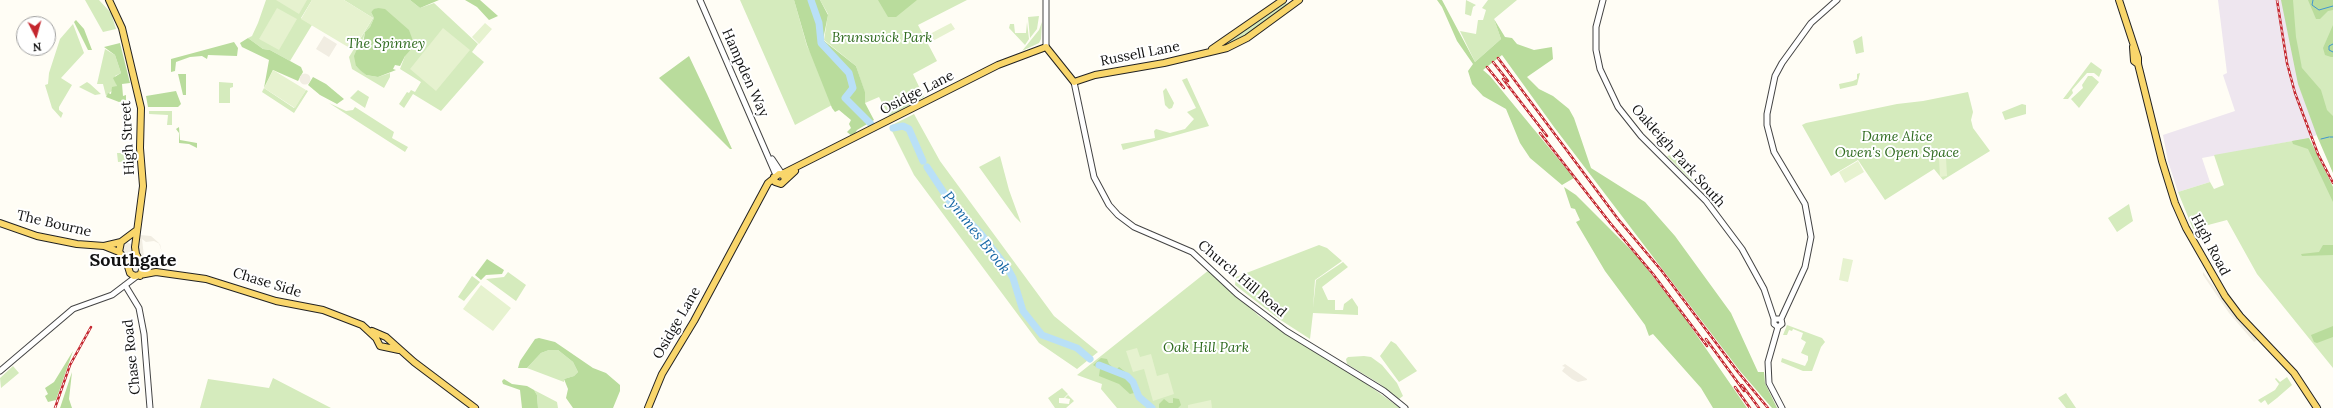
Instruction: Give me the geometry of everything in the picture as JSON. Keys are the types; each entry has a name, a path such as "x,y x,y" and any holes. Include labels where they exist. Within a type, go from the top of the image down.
{"main road":[{"name":"High Street","path":"108,0 122,28 141,108 140,148 143,184 135,247"},
{"name":"Russell Lane","path":"1211,50 1283,0"},
{"name":"Russell Lane","path":"1074,82 1095,75 1164,63 1211,50 1227,48 1242,40 1291,2 1299,0"},
{"name":"High Road","path":"2119,0 2133,47 2132,52 2134,61 2138,64 2170,187 2178,210 2194,244 2211,275 2240,316 2294,373 2317,408"},
{"path":"1046,47 1074,82"},
{"name":"Osidge Lane","path":"648,408 662,374 691,326 766,189 779,177 998,65 1046,47"},
{"name":"The Bourne","path":"0,224 56,240 104,246 119,252"},
{"path":"122,241 131,241 135,247 136,254 142,263 144,270 138,276 131,275 126,260 119,252 122,241 137,230"},
{"name":"The Bourne","path":"104,246 122,241"},
{"name":"Chase Side","path":"142,263 156,272"},
{"name":"Chase Side","path":"138,276 156,272 218,281 276,301 333,312 386,338 399,350 475,408"},
{"name":"Chase Side","path":"366,329 378,341 380,346 399,350"},
{"path":"378,341 386,338 388,344 383,347"}],"street":[{"name":"Hampden Way","path":"700,0 779,177"},
{"path":"1046,0 1046,47"},
{"name":"Oakleigh Park South","path":"1603,0 1596,27 1596,50 1603,75 1618,107 1641,136 1706,201 1742,249 1764,289 1774,319 1773,322 1778,327"},
{"path":"1782,408 1769,383 1768,371 1778,327 1782,324 1781,320 1805,267 1811,237 1805,204 1774,152 1767,125 1768,103 1775,76 1789,51 1818,15 1837,0"},
{"name":"Church Hill Road","path":"1074,82 1094,177 1109,205 1118,215 1134,227 1192,252 1237,294 1286,332 1384,391 1404,408"},
{"path":"125,285 129,274 128,268"},
{"path":"0,371 64,315 78,306 112,295 138,276"},
{"name":"Chase Road","path":"125,285 139,308 144,334 150,408"},
{"path":"1774,319 1781,320"}],"shaded area":[{"path":"2218,0 2282,0 2301,91 2317,135 2309,138 2202,158 2210,182 2178,192 2168,161 2163,135 2235,111 2223,75 2227,73"},
{"path":"324,36 337,44 329,57 316,49"},
{"path":"305,73 309,75 311,79 309,83 305,85 301,83 299,79 301,75"},
{"path":"140,235 151,236 159,244 154,241 146,242 142,239 144,257 151,261 158,259 162,252 163,256 160,267 150,266 141,257 138,248"},
{"path":"126,242 131,244 134,257 141,267 141,271 137,274 132,273 121,251 121,245"},
{"path":"2203,272 2236,317 2257,339 2256,341 2254,342 2229,313 2203,275"},
{"path":"1565,364 1587,380 1578,382 1572,379 1562,371 1565,367 1562,366"}],"green space":[{"path":"85,0 99,0 111,13 116,29 103,32"},
{"path":"266,0 312,0 301,18 312,25 290,61 270,50 263,49 248,38 252,36"},
{"path":"276,0 307,0 299,14"},
{"path":"312,0 344,0 373,18 353,50 301,19"},
{"path":"344,0 410,0 420,8 434,3 478,44 472,52 484,62 441,111 413,94 404,108 399,104 407,92 409,93 411,90 415,92 421,82 400,69 405,56 378,8 371,12 374,18 370,27 365,32 356,66 366,75 378,77 390,73 390,77 384,88 352,69 349,57 373,18"},
{"path":"410,0 439,0 420,8"},
{"path":"465,0 480,0 498,16 489,20 477,7"},
{"name":"Brunswick Park","path":"740,0 794,0 807,46 835,99 832,105 795,125"},
{"path":"794,0 820,0 828,15 823,40 856,66 865,92 865,103 874,120 857,130 853,137 847,132 851,128 849,124 851,120 839,110 835,112 832,108 807,45"},
{"name":"Brunswick Park","path":"820,0 967,0 918,25 937,61 913,74 924,97 889,116 879,97 865,103 865,93 856,66 824,40 828,14"},
{"path":"878,0 917,0 896,17 888,17"},
{"path":"1437,0 1442,0 1475,62 1501,39 1494,19 1505,37 1512,38 1517,44 1534,50 1552,47 1553,59 1527,77 1539,89 1553,96 1569,109 1574,118 1591,168 1645,202 1675,236 1731,313 1758,372 1764,372 1765,383 1777,408 1772,408 1740,371 1554,127 1502,55 1483,70 1490,76 1574,178 1562,185 1530,158 1520,143 1506,109 1483,96 1472,84 1468,71 1473,64 1457,41 1442,7"},
{"path":"1466,0 1476,5 1473,7 1471,16 1465,14"},
{"path":"1488,0 1517,0 1494,19 1501,39 1475,62 1460,31 1476,34 1478,20 1483,20 1486,10 1482,8"},
{"path":"2281,0 2293,0 2296,37 2302,68 2321,90 2327,110 2333,116 2333,173 2317,136 2298,84"},
{"path":"2282,0 2333,0 2333,172 2331,168"},
{"path":"2308,0 2333,0 2333,10 2328,11 2320,19 2316,19"},
{"path":"1285,2 1289,6 1264,25 1227,46 1226,43"},
{"path":"277,8 297,19 279,50 259,39"},
{"name":"The Spinney","path":"378,8 385,9 409,30 413,41 413,47 405,56 400,66 395,65 393,69 396,70 378,77 366,75 361,71 356,66 354,56 357,49 363,44 365,32 370,27 374,18 371,12"},
{"path":"1039,16 1037,29 1030,38 1028,17"},
{"path":"76,20 84,29 92,50 88,50 74,22"},
{"path":"1027,22 1029,39 1025,45 1009,28 1010,24 1014,24 1015,33 1026,33"},
{"path":"1042,22 1041,39 1039,43 1022,51 1039,30"},
{"path":"485,23 492,29 479,44 472,37"},
{"path":"951,23 955,29 929,43 926,36"},
{"path":"73,24 84,53 61,78 72,85 59,107 59,110 63,113 61,118 52,108 45,85 48,84 49,73 54,56 56,56 60,39"},
{"path":"2333,25 2333,57 2331,57 2325,55 2323,48"},
{"path":"443,28 470,50 436,91 410,69"},
{"path":"1862,36 1864,52 1856,54 1853,41"},
{"path":"248,38 263,49 270,50 301,67 303,72 298,81 273,70 264,88 269,60 242,47 240,43"},
{"path":"234,42 238,48 237,56 208,55 207,59 202,56 190,57 176,62 175,71 171,72 171,59"},
{"path":"120,43 130,83 122,84 123,96 126,95 126,100 119,102 106,97 108,93 111,94 112,87 117,86 113,78 121,73 115,55 104,47"},
{"path":"105,49 115,55 121,73 115,76 117,86 106,96 103,84 97,84"},
{"path":"689,56 732,149 730,149 659,78"},
{"path":"2091,62 2102,70 2099,77 2094,73 2087,73 2072,90 2073,93 2068,99 2063,99"},
{"path":"273,70 306,90 295,108 264,88"},
{"path":"1860,73 1857,85 1840,89 1839,84 1857,79 1857,74"},
{"path":"178,74 186,74 186,95 183,95"},
{"path":"2088,76 2092,76 2099,82 2079,108 2071,99 2083,88 2082,85"},
{"path":"313,77 326,84 344,99 337,104 320,95 308,85"},
{"path":"1187,78 1209,126 1123,150 1121,144 1155,138 1154,131 1156,129 1170,133 1185,129 1194,119 1187,112 1196,108 1182,80"},
{"path":"87,82 101,94 95,95 79,87"},
{"path":"219,82 233,83 233,87 230,88 230,103 219,103"},
{"path":"264,88 294,108 306,90 308,91 294,113 262,92"},
{"path":"1166,88 1174,103 1172,108 1169,109 1165,105 1163,91"},
{"path":"358,90 369,97 365,108 350,98"},
{"path":"176,91 181,104 178,107 148,107 146,96"},
{"name":"Dame Alice Owen's Open Space","path":"1968,92 1973,112 1971,120 1973,128 1990,151 1943,180 1934,169 1885,200 1858,160 1831,176 1802,125 1897,104 1923,101"},
{"path":"329,103 346,111 353,110 355,107 394,132 392,138 408,147 405,152"},
{"path":"2022,104 2026,105 2026,114 2005,120 2002,112"},
{"path":"149,111 172,111 172,125 167,125 168,115 149,114"},
{"path":"914,114 940,161 1054,316 1098,352 1077,369 1039,343 914,175 892,131 892,125"},
{"path":"179,127 180,140 197,143 197,148 189,144 179,143 179,133 176,129"},
{"path":"2309,138 2333,187 2333,368 2257,274 2227,220 2193,229 2178,192 2210,182 2214,189 2224,185 2214,155"},
{"path":"2309,138 2333,187 2333,202 2308,149 2293,144 2292,141"},
{"path":"1682,150 1693,182 1667,156 1680,153"},
{"path":"117,153 129,153 133,161 118,162"},
{"path":"1000,156 1009,190 1021,223 979,167"},
{"path":"1946,158 1947,176 1940,177 1939,159"},
{"path":"1858,161 1864,172 1845,183 1839,172"},
{"path":"1564,187 1576,195 1638,257 1682,314 1747,408 1713,408 1701,388 1653,334 1649,336 1645,325 1605,271 1576,222 1580,220 1575,209 1571,208"},
{"path":"2129,204 2133,221 2117,232 2108,218"},
{"path":"1319,245 1327,248 1342,261 1315,280 1313,308 1316,280 1343,262 1348,267 1322,287 1328,300 1335,300 1335,310 1343,310 1344,304 1352,298 1358,307 1358,315 1313,313 1310,339 1279,319 1235,285 1236,277"},
{"path":"2323,245 2333,245 2333,255 2302,256 2301,254 2319,252"},
{"path":"1843,258 1853,260 1848,282 1839,280"},
{"path":"487,259 504,270 502,274 486,275 481,280 475,275"},
{"name":"Oak Hill Park","path":"1209,270 1259,316 1364,382 1400,408 1117,408 1101,389 1102,384 1077,375"},
{"path":"508,272 526,285 516,301 486,279 504,277"},
{"path":"472,276 480,282 464,301 458,297"},
{"path":"481,285 511,308 493,331 463,309"},
{"path":"1787,325 1822,338 1825,342 1821,347 1812,371 1803,371 1781,362 1782,358 1805,366 1808,360 1808,356 1801,353 1806,342 1801,339 1803,333 1793,329 1792,331 1789,330 1787,335 1783,335"},
{"path":"2333,326 2333,337 2317,343 2314,342 2311,335"},
{"path":"539,338 555,342 593,368 606,373 620,385 620,391 613,408 573,408 566,398 568,389 564,379 574,376 578,372 573,362 558,350 549,350 541,353 527,368 518,368 520,361 535,339"},
{"path":"1391,341 1396,344 1417,371 1399,382 1380,356"},
{"path":"1137,348 1140,357 1151,354 1157,376 1168,373 1174,394 1153,401 1144,369 1133,372 1126,351"},
{"path":"549,350 558,350 573,362 578,372 574,376 564,379 564,382 527,368 541,353"},
{"path":"73,351 56,400 48,402 45,396 48,394 45,388 54,382"},
{"path":"1348,357 1371,357 1382,365 1397,383 1403,396 1399,399 1380,384 1347,364 1346,359"},
{"path":"1101,358 1107,359 1109,364 1116,370 1119,367 1128,374 1134,393 1130,394 1119,384 1099,376 1100,369 1093,365"},
{"path":"13,366 19,373 1,388 0,378"},
{"path":"72,372 69,399 72,408 60,408"},
{"path":"2287,377 2292,385 2277,398 2268,405 2265,400 2261,403 2258,400 2275,390 2279,384 2275,379 2276,378 2280,382"},
{"path":"273,378 331,408 200,408 208,379 269,388"},
{"path":"504,379 512,384 527,386 534,390 537,395 538,408 522,408 520,390 503,384 502,381"},
{"path":"1062,388 1068,394 1064,398 1059,398 1059,403 1069,404 1070,399 1065,398 1068,395 1074,401 1066,408 1055,408 1048,398"},
{"path":"534,390 557,402 558,408 538,408 537,395"},
{"path":"2066,393 2076,408 2066,408 2058,398"},
{"path":"1173,398 1179,399 1181,405 1178,408 1159,408 1159,404 1164,399 1169,403 1173,403"},
{"path":"1211,400 1212,408 1188,408 1188,405"}],"waterway":[{"name":"Pymmes Brook","path":"811,0 819,23 821,43 849,73 853,88 845,98 871,124"},
{"path":"2313,0 2312,5 2319,10 2333,6"},
{"path":"2333,44 2329,46 2329,50 2333,52"},
{"name":"Pymmes Brook","path":"893,128 903,126 909,129 923,161"},
{"path":"2321,139 2329,137"},
{"name":"Pymmes Brook","path":"927,167 950,202 981,234 1008,269 1013,278 1023,311 1042,335 1077,348 1090,359"},
{"name":"Pymmes Brook","path":"1099,365 1127,376 1133,382 1139,397 1152,408"}],"railway":[{"path":"2277,0 2287,63 2295,93 2318,154 2333,183"},
{"path":"1498,58 1618,219 1661,270 1738,372 1768,408"},
{"path":"1493,62 1508,81"},
{"path":"1487,67 1504,88"},
{"path":"1503,79 1547,136"},
{"path":"1540,133 1611,224 1653,274 1707,346"},
{"path":"55,408 70,365 91,327"},
{"path":"1706,339 1744,391"},
{"path":"1742,385 1759,408"},
{"path":"1735,387 1750,408"}],"district":[{"name":"Southgate","path":"133,261"}]}
